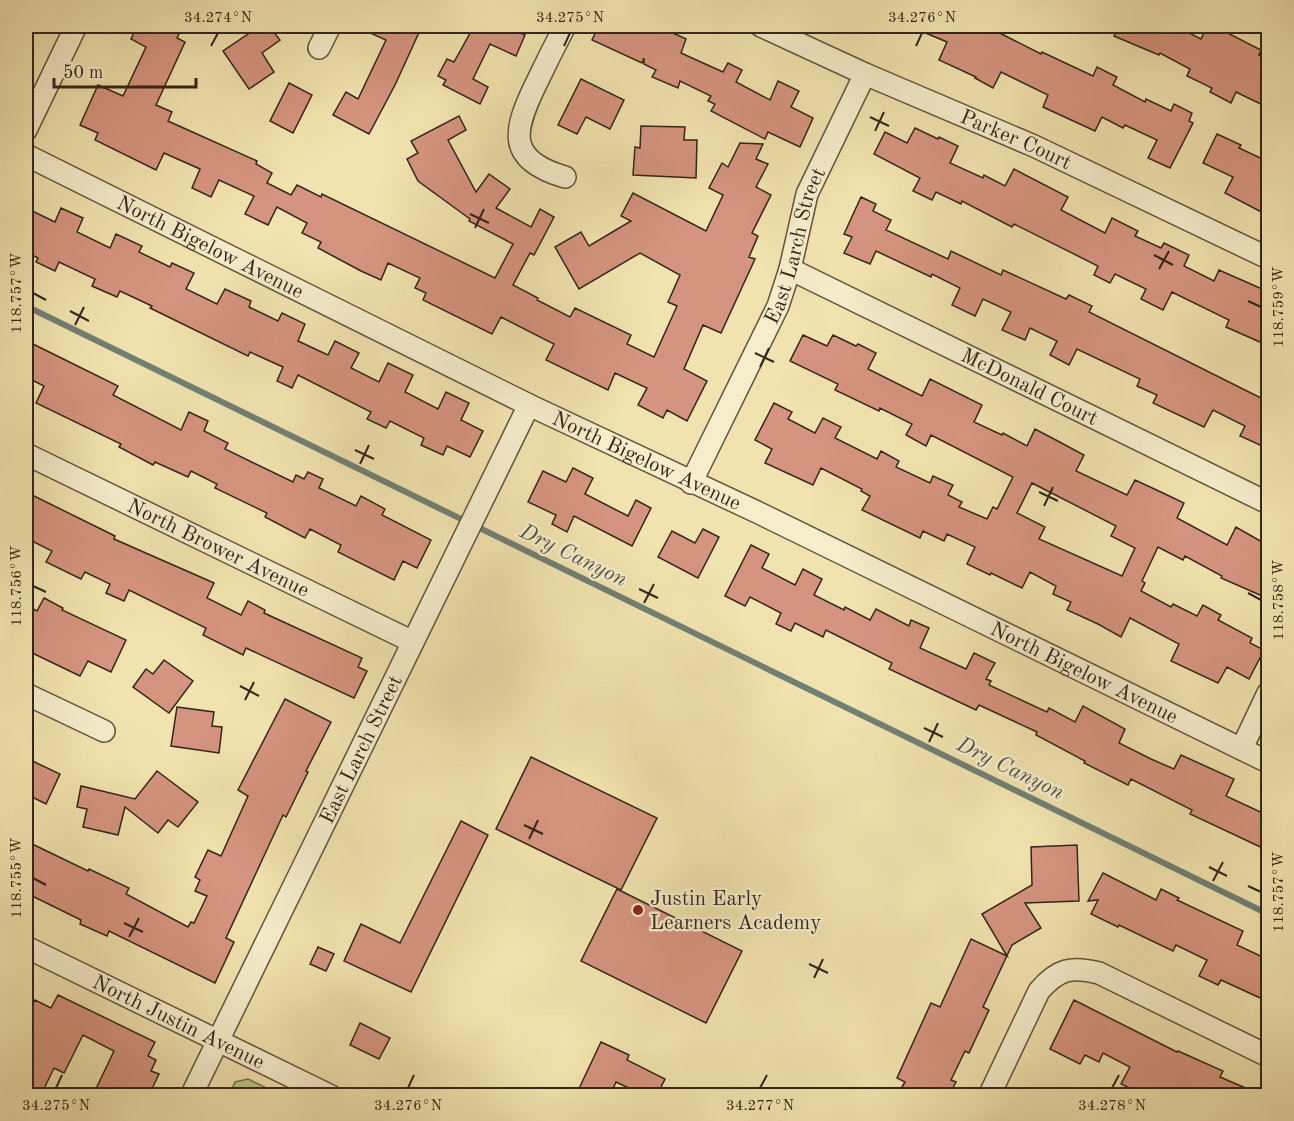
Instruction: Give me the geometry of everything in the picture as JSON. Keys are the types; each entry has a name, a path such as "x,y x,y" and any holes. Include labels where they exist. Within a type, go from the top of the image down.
{"street":[{"path":"26,130 76,26"},
{"path":"319,48 330,26"},
{"path":"565,26 522,113 518,131 522,150 535,165 565,177"},
{"name":"Parker Court","path":"761,26 865,74 1034,146 1269,258"},
{"name":"East Larch Street","path":"692,483 778,306 790,269 807,194 865,74"},
{"name":"North Bigelow Avenue","path":"26,155 529,405 759,513 1269,762"},
{"name":"McDonald Court","path":"790,269 1269,503"},
{"name":"East Larch Street","path":"191,1095 529,405"},
{"name":"North Brower Avenue","path":"26,454 413,642"},
{"path":"1242,748 1269,693"},
{"path":"26,694 104,731"},
{"name":"North Justin Avenue","path":"26,947 331,1095"},
{"path":"989,1095 1039,991 1049,979 1065,970 1072,969 1080,968 1099,973 1269,1056"}],"green space":[{"path":"248,1079 281,1095 229,1095 235,1082"}],"building":[{"path":"137,26 183,26 177,38 185,42 156,105 172,112 168,121 257,161 256,164 272,173 267,183 291,195 297,185 321,197 322,194 495,278 513,244 469,221 470,219 418,181 407,159 418,153 411,141 459,116 466,130 448,140 476,192 489,174 510,189 496,208 531,227 540,209 554,217 534,255 530,253 513,285 570,317 575,308 631,335 627,344 654,357 677,306 668,302 680,275 640,253 579,289 555,247 581,232 589,246 631,221 621,216 633,193 706,231 723,195 709,188 722,163 728,167 740,143 763,144 756,159 768,164 756,187 771,195 752,233 758,236 749,257 755,259 721,333 703,325 684,369 707,381 687,421 667,410 663,418 638,405 647,388 615,373 608,390 546,360 554,344 501,317 492,334 423,300 426,293 415,288 420,278 388,263 381,280 361,271 318,248 321,242 302,233 307,223 277,207 268,225 245,214 254,196 219,180 211,197 192,188 200,169 164,153 156,170 95,140 98,133 80,125 98,85 123,96 146,47 131,39"},
{"path":"260,26 269,26 280,40 262,53 274,72 249,89 223,51"},
{"path":"355,26 422,26 369,134 333,115 346,92 358,99 386,40"},
{"path":"474,26 504,26 525,35 516,56 490,44 473,79 488,87 480,104 443,85 446,80 438,76 447,59 454,62"},
{"path":"599,26 660,26 686,39 681,53 723,72 728,63 742,70 736,82 770,100 778,81 799,91 791,107 813,118 800,147 768,132 765,139 711,111 715,104 708,101 711,96 680,81 678,88 652,77 656,70 644,64 644,58 642,63 592,40"},
{"path":"909,26 986,26 1041,54 1042,52 1093,76 1097,67 1117,77 1113,85 1145,102 1146,99 1171,111 1174,104 1192,113 1189,121 1193,123 1170,168 1148,158 1157,140 1125,125 1123,128 1102,117 1095,131 1043,107 1048,95 1001,72 993,88 976,77 939,60 947,42"},
{"path":"1119,26 1175,26 1201,39 1207,26 1214,26 1261,50 1259,55 1269,59 1269,108 1236,92 1231,103 1210,92 1212,88 1187,76 1190,69 1160,53 1159,55 1114,36"},
{"path":"581,79 624,100 610,129 586,117 577,134 558,125"},
{"path":"289,83 312,95 293,133 270,121"},
{"path":"641,126 685,127 684,140 697,140 696,178 633,175 635,147 640,148"},
{"path":"915,128 958,146 950,163 983,178 984,175 1005,186 1014,169 1068,197 1061,210 1105,233 1112,218 1138,231 1135,236 1161,248 1164,243 1189,255 1184,266 1214,281 1219,270 1269,292 1262,311 1269,314 1269,346 1226,327 1229,320 1172,292 1163,310 1141,299 1146,289 1115,274 1110,283 1094,275 1098,266 1014,224 1012,227 962,201 961,204 936,192 932,200 913,191 920,178 874,154 885,132 907,143"},
{"path":"1217,134 1241,145 1239,148 1269,162 1269,216 1225,193 1233,177 1203,163"},
{"path":"861,197 876,204 873,211 891,220 886,230 948,259 951,251 1001,275 1003,270 1066,299 1069,295 1092,306 1089,312 1269,402 1269,449 1240,436 1245,426 1213,410 1204,427 1153,403 1157,395 1137,386 1140,379 1077,349 1069,365 1050,355 1057,341 1030,328 1025,340 1002,330 1011,312 983,299 975,316 952,305 960,288 932,274 931,277 876,251 870,264 844,253 852,237 844,234"},
{"path":"26,208 55,222 61,208 83,218 77,232 110,248 116,234 142,246 139,252 170,267 172,263 194,273 186,289 217,304 225,289 251,301 249,307 278,321 282,313 305,324 298,341 328,355 335,341 359,353 351,368 379,382 388,363 413,375 405,392 438,409 446,392 469,403 461,420 483,431 470,457 447,446 443,455 421,445 424,438 390,421 386,428 367,419 371,412 298,375 292,388 277,381 283,367 250,352 248,356 120,291 117,297 92,286 95,279 59,262 55,271 36,262 38,258 26,252"},
{"path":"803,335 827,346 833,335 856,346 858,344 876,353 868,369 922,396 930,379 982,405 974,422 1002,435 1003,433 1027,446 1035,429 1084,455 1076,471 1127,495 1135,480 1184,503 1177,518 1227,545 1236,527 1269,546 1269,599 1221,578 1222,576 1185,556 1183,560 1158,547 1142,581 1145,583 1141,591 1171,607 1173,604 1197,616 1203,605 1221,615 1218,620 1252,638 1250,643 1264,650 1249,679 1227,667 1218,683 1171,661 1179,644 1130,618 1121,637 1067,610 1071,602 1053,594 1056,586 1030,572 1022,588 967,564 975,547 947,534 944,541 923,531 920,538 862,510 870,496 861,491 862,489 821,468 813,485 765,463 772,449 755,440 774,403 792,412 788,419 815,433 823,418 841,427 835,438 877,459 881,451 899,461 896,467 930,483 933,476 953,485 948,495 962,502 959,507 987,519 993,507 997,509 1013,477 931,435 926,446 906,435 912,424 835,390 838,384 790,361","holes":["1032,483 1116,526 1111,536 1135,548 1122,576 1039,539 1045,527 1017,513"]},
{"path":"33,344 118,386 113,395 181,430 189,412 208,421 204,431 228,443 225,449 293,482 296,475 304,479 308,472 323,479 319,488 356,506 361,496 385,509 382,515 431,540 417,568 403,561 394,580 338,552 341,545 310,529 305,538 265,517 267,513 215,488 217,484 191,471 188,477 155,462 153,465 119,447 121,444 36,403 44,386 26,377 26,358"},
{"path":"573,468 593,478 585,494 628,516 636,500 651,508 632,546 574,516 567,532 552,524 556,515 528,502 543,471 566,482"},
{"path":"26,492 115,536 114,539 214,583 207,598 241,615 248,601 265,610 264,613 362,658 358,667 367,671 354,698 246,648 243,655 203,635 206,628 129,590 124,601 106,593 110,584 85,572 81,579 46,562 52,551 26,538"},
{"path":"703,529 719,537 698,578 658,557 672,531 695,543"},
{"path":"751,545 769,554 762,568 795,585 803,569 822,579 814,595 844,610 845,607 870,620 876,609 909,626 911,620 929,628 920,648 966,669 974,653 995,663 986,679 991,681 989,685 1047,712 1049,708 1075,722 1083,706 1125,729 1119,743 1151,759 1174,769 1181,755 1234,779 1226,796 1269,816 1269,851 1190,814 1192,810 1131,779 1128,785 1084,763 1085,761 1036,735 1037,732 979,705 976,710 889,669 892,663 826,630 823,637 795,623 791,631 776,624 781,613 750,597 745,606 725,596"},
{"path":"44,598 63,608 62,610 126,640 111,672 88,661 80,676 26,650 26,605 37,611"},
{"path":"164,660 193,681 169,713 133,687 146,669 153,674"},
{"path":"285,699 331,722 286,817 283,815 226,938 234,942 215,983 109,931 107,936 80,924 81,920 26,893 26,841 129,888 126,894 188,927 191,922 194,923 207,896 195,891 200,880 195,877 208,850 221,856 248,796 238,790"},
{"path":"177,707 214,712 212,726 222,727 219,753 171,746"},
{"path":"531,757 657,818 621,890 496,829"},
{"path":"26,758 60,774 46,804 26,794"},
{"path":"157,771 198,802 178,827 168,820 158,833 125,807 118,835 83,827 87,809 77,807 81,786 135,799"},
{"path":"461,821 488,835 411,992 344,961 361,924 400,943"},
{"path":"1077,845 1079,901 1025,903 1041,928 1012,945 1007,956 982,914 1032,885 1031,847"},
{"path":"1103,873 1156,900 1161,889 1179,898 1177,900 1243,931 1237,945 1269,960 1269,1002 1221,980 1218,985 1199,976 1207,960 1176,945 1173,951 1091,914 1098,900 1088,901"},
{"path":"617,889 742,951 706,1023 581,961"},
{"path":"971,939 1007,956 983,1007 989,1010 969,1053 965,1051 951,1080 956,1082 949,1095 897,1095 905,1082 897,1078 931,1003 940,1007"},
{"path":"318,947 334,954 326,971 310,964"},
{"path":"58,995 155,1042 148,1056 156,1060 151,1071 159,1074 149,1095 93,1095 114,1051 83,1035 64,1073 54,1068 41,1095 26,1095 26,1019 35,1000 51,1008"},
{"path":"1074,1000 1177,1052 1223,1071 1220,1077 1262,1095 1144,1095 1121,1084 1130,1067 1103,1053 1099,1062 1085,1055 1080,1064 1050,1049"},
{"path":"360,1023 390,1038 379,1059 350,1045"},
{"path":"601,1042 629,1055 627,1060 665,1079 657,1095 644,1095 616,1082 610,1095 576,1095"}],"waterway":[{"name":"Dry Canyon","path":"26,306 1268,914"}],"place":[{"name":"Justin Early Learners Academy","path":"638,910"}]}
